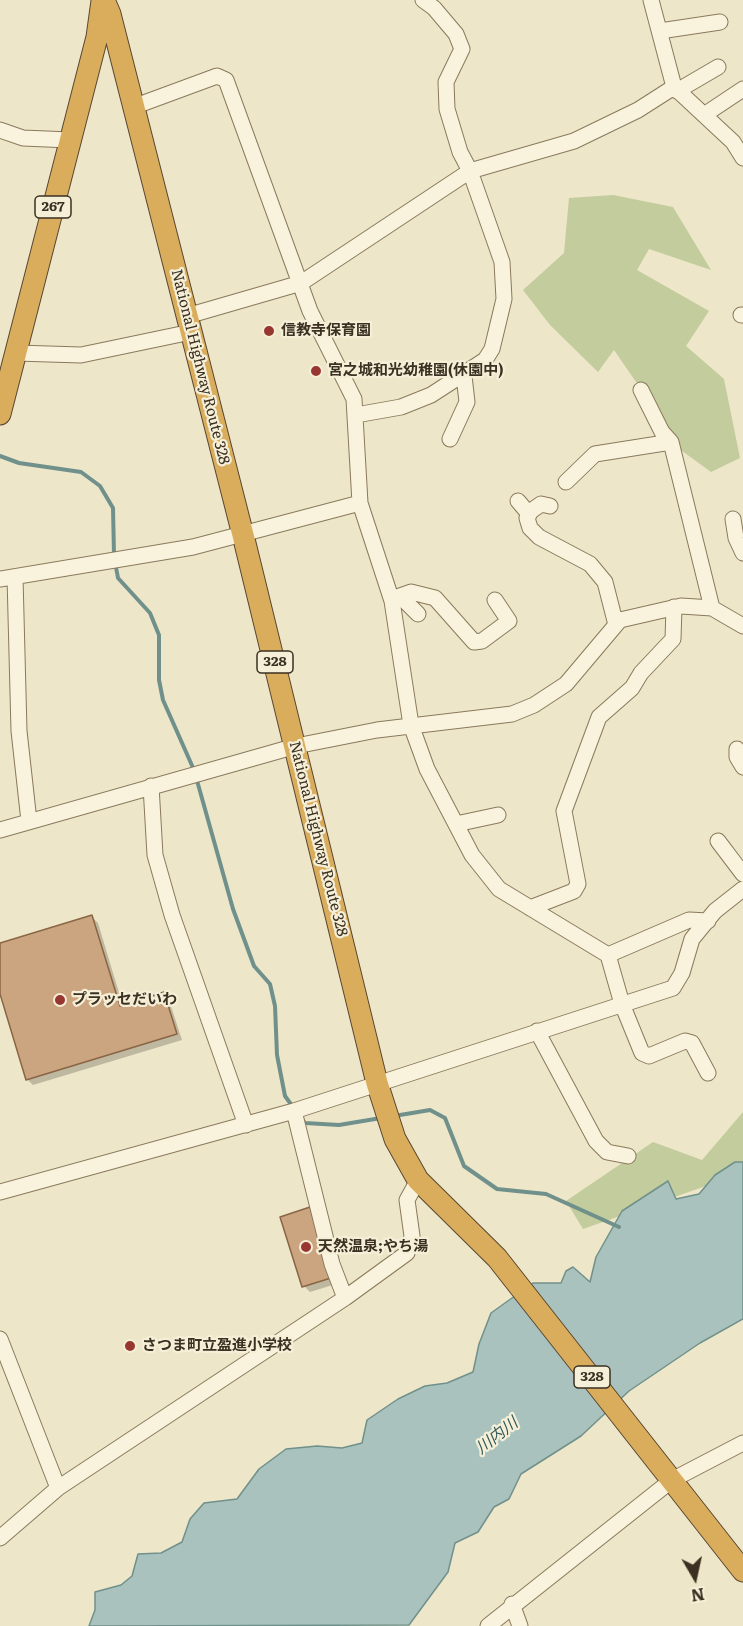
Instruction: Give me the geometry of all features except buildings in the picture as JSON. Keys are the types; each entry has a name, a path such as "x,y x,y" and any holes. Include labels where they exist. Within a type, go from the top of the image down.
{"highway":[{"name":"National Highway Route 328","path":"103,0 124,70 243,535 377,1083 395,1139 418,1180 497,1257 743,1571"},
{"name":"267","path":"0,414 97,37 103,0"},
{"path":"88,71 105,64 124,70"}],"street":[{"path":"356,415 401,407 431,395 464,376 485,360 492,349 504,299 502,262 470,171 460,152 447,109 446,82 462,49 456,34 434,8 423,0"},
{"path":"651,0 676,89 733,142 743,158"},
{"path":"660,32 720,22"},
{"path":"16,353 81,355 189,324 301,283 470,171 574,141 718,67"},
{"path":"133,107 217,76 226,80 317,328 326,341 354,399 355,448 360,503 396,598 411,725 427,768 472,855 499,889 608,955 622,1004 642,1053 649,1056 685,1041 692,1043 708,1072"},
{"path":"704,115 743,89"},
{"path":"0,130 23,138 70,140"},
{"path":"450,439 467,402 464,376"},
{"path":"641,390 662,432 671,442 712,608"},
{"path":"566,483 595,454 671,442"},
{"path":"518,501 529,514"},
{"path":"29,821 19,731 7,578 193,547 360,503"},
{"path":"550,506 541,504 529,514 526,518 530,528 539,537 590,564 604,582 616,625"},
{"path":"733,519 736,538 743,554"},
{"path":"396,598 411,592 435,598 474,642 482,641 512,625 495,600"},
{"path":"396,598 418,614"},
{"path":"530,908 574,891 578,884 564,811 599,717 632,688 641,673 673,639 674,607"},
{"path":"0,830 296,746 411,725 458,722 512,714 534,705 566,684 621,620 674,607 712,608 743,626"},
{"path":"737,749 737,757 743,767"},
{"path":"151,786 155,855 172,915 246,1125"},
{"path":"456,824 498,815"},
{"path":"718,841 743,874"},
{"path":"0,1192 294,1111 673,988 682,973 692,939 743,889"},
{"path":"608,955 690,920 708,921"},
{"path":"537,1031 596,1142 607,1152 628,1156"},
{"path":"294,1111 332,1263 345,1298"},
{"path":"0,1538 58,1488 345,1298 407,1252 412,1236 407,1200 418,1180"},
{"path":"0,1339 58,1488"},
{"path":"488,1626 669,1475 743,1443"},
{"path":"512,1605 520,1626"}],"green space":[{"path":"613,195 673,207 711,270 649,249 637,270 709,311 686,346 724,379 740,458 711,472 663,437 645,395 614,350 598,372 550,325 523,290 564,253 569,198"},
{"path":"743,1112 743,1173 583,1229 566,1201 653,1142 702,1160"}],"water":[{"name":"川内川","path":"735,1162 743,1162 743,1319 700,1343 629,1391 581,1436 521,1474 509,1499 494,1507 478,1532 455,1543 448,1572 409,1625 89,1626 95,1610 95,1592 121,1585 132,1576 138,1554 161,1553 182,1542 190,1519 204,1503 237,1499 259,1469 286,1449 317,1446 342,1448 362,1443 367,1420 398,1399 425,1386 447,1383 473,1372 479,1344 491,1313 533,1283 561,1283 566,1271 573,1267 590,1282 596,1257 622,1211 668,1181 676,1199 699,1194 715,1175"}],"waterway":[{"path":"0,456 19,463 81,472 100,486 113,508 114,555"},
{"path":"115,562 118,578 150,613 159,635 159,680 163,700 194,770"},
{"path":"196,777 233,909 254,966 270,984 275,1006 277,1055 285,1096 293,1107"},
{"path":"394,1116 430,1110 445,1118 464,1166 497,1189 546,1194 619,1227"},
{"path":"301,1118 305,1123 339,1125 381,1118"}],"place":[{"name":"信教寺保育園","path":"269,331"},
{"name":"宮之城和光幼稚園(休園中)","path":"316,371"},
{"name":"プラッセだいわ","path":"60,1000"},
{"name":"天然温泉;やち湯","path":"306,1247"},
{"name":"さつま町立盈進小学校","path":"130,1346"}]}
